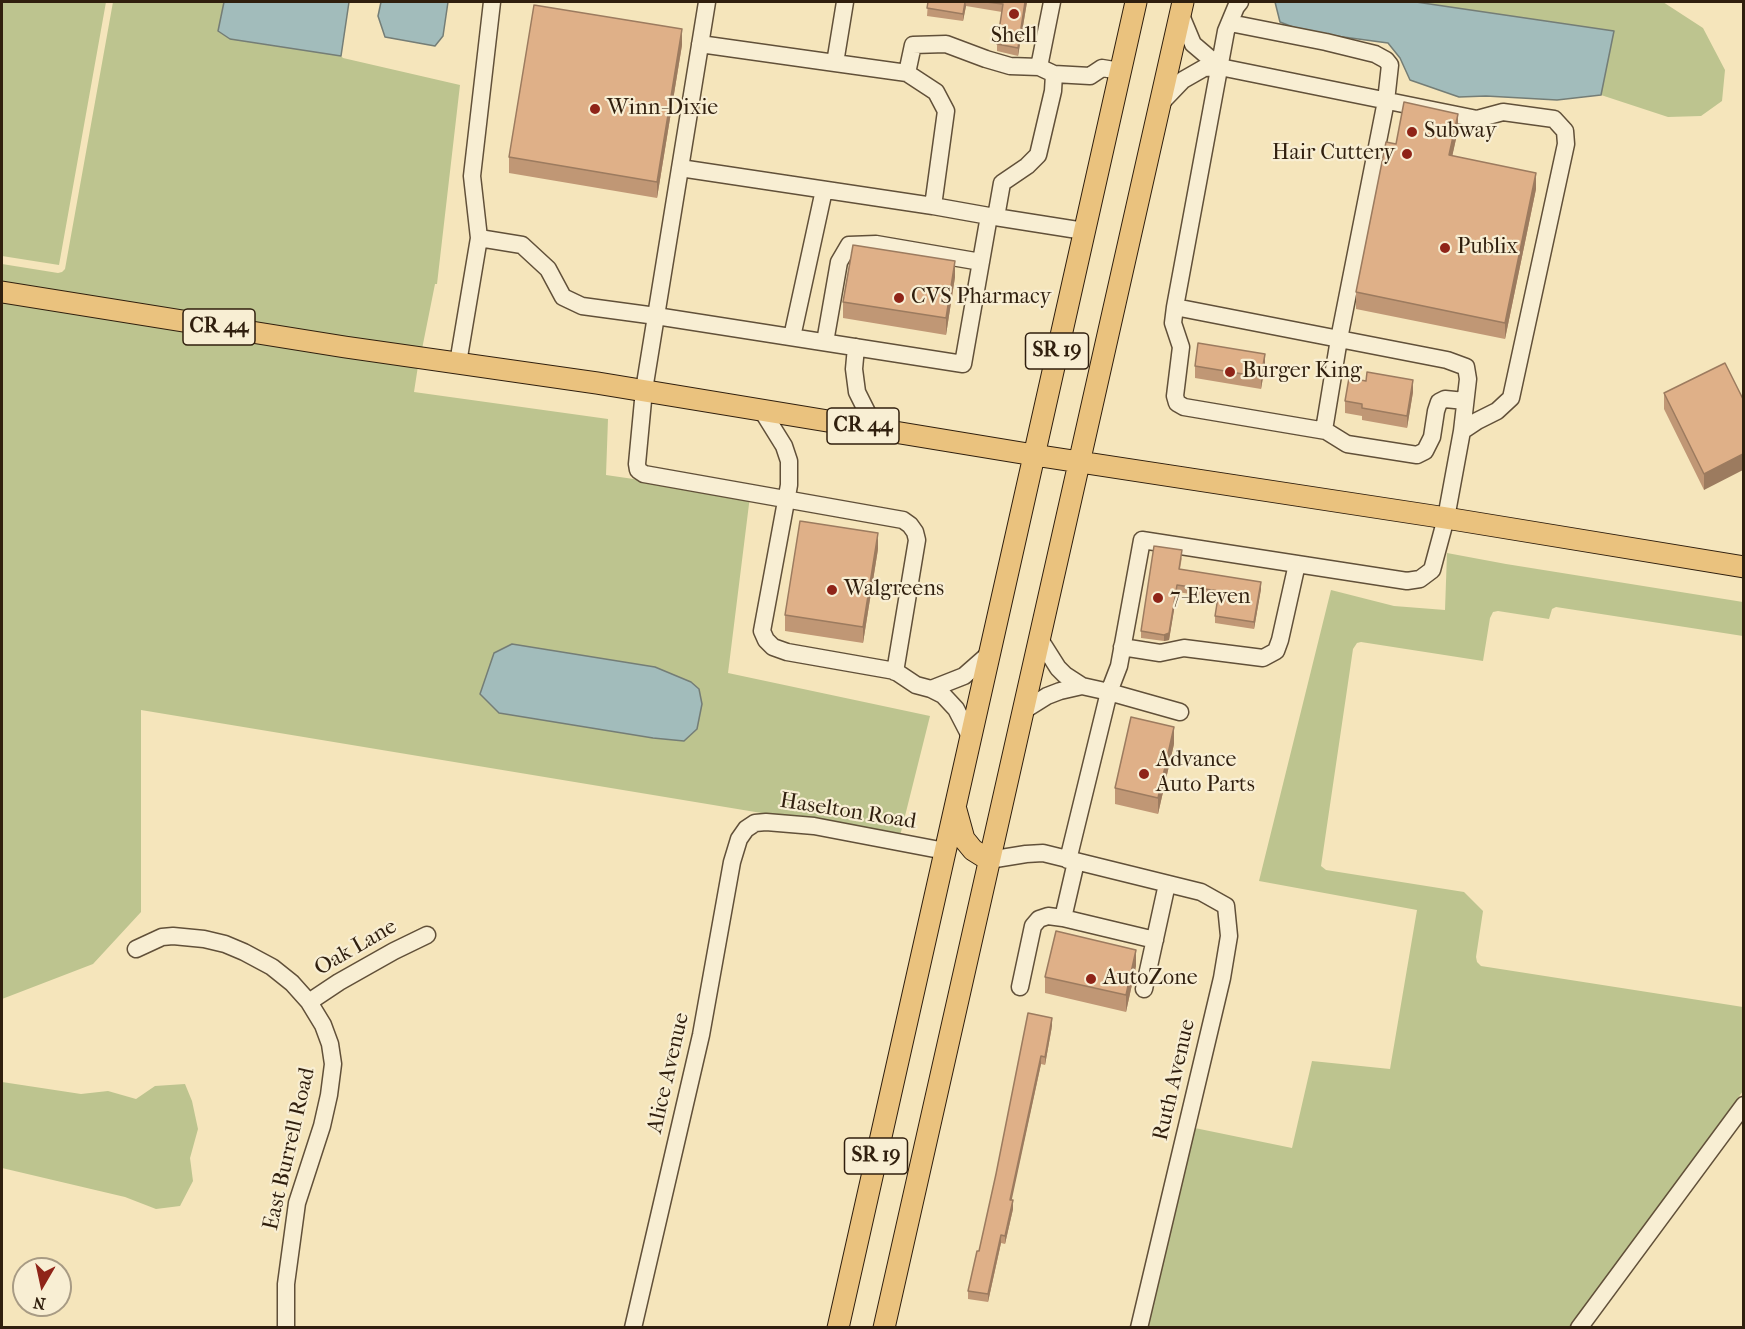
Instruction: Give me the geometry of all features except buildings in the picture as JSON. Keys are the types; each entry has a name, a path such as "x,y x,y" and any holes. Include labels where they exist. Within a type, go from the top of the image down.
{"main road":[{"name":"SR 19","path":"837,1328 1136,2"},
{"name":"SR 19","path":"884,1328 1181,7"},
{"name":"CR 44","path":"2,292 345,347 644,390 1034,455 1743,567"},
{"path":"955,806 964,839 974,850 989,860"}],"street":[{"path":"458,363 479,238 472,176 492,2"},
{"path":"707,2 644,390 638,470 644,474 903,519 915,532 916,540 895,672"},
{"path":"835,63 845,2"},
{"path":"479,238 522,245 548,268 563,297 582,306 963,364 981,262 1002,183 1027,166 1038,155 1053,91 1047,70 1052,2"},
{"path":"1240,2 1226,31 1175,307 1173,322 1181,347 1175,396 1177,403 1184,407 1324,430 1347,444 1417,455 1425,451 1432,437 1439,402 1445,399 1466,401"},
{"path":"1181,7 1192,44 1220,67"},
{"path":"1230,23 1376,54 1390,65 1386,101 1339,339 1324,430"},
{"path":"700,44 907,73 936,92 946,111 933,206"},
{"path":"907,73 913,45 946,44 1010,66 1090,76 1102,68 1120,71"},
{"path":"1160,104 1183,80 1204,68 1220,67 1477,119 1503,112 1554,119 1565,131 1566,144 1511,398 1497,411 1462,431"},
{"path":"680,168 1084,231"},
{"path":"792,337 824,190"},
{"path":"825,342 839,262 849,245 876,244 981,262"},
{"path":"1063,918 1072,861 1109,692 1119,666 1142,540 1407,581 1420,579 1432,570 1446,519 1466,401 1468,379 1466,367 1447,360 1175,307"},
{"path":"856,347 854,369 857,392 867,411 865,427"},
{"path":"760,410 784,446 789,461 787,499 762,631 766,640 773,647 787,652 895,672 916,686 931,689 943,696 956,709 970,736"},
{"path":"1122,647 1160,653 1184,648 1263,658 1276,651 1280,640 1297,564"},
{"path":"1039,638 1058,668 1082,686 1180,712"},
{"path":"931,689 963,676 989,654"},
{"path":"1023,711 1047,696 1082,686"},
{"name":"Haselton Road","path":"746,829 766,822 814,826 945,852"},
{"name":"Alice Avenue","path":"633,1328 701,1035 732,862 739,839 746,829"},
{"name":"Ruth Avenue","path":"989,860 1043,854 1201,892 1226,906 1228,936 1222,978 1139,1328"},
{"path":"1144,989 1167,884"},
{"path":"1020,987 1033,926 1039,919 1048,916 1063,918 1155,940"},
{"name":"Oak Lane","path":"309,1002 339,982 427,935"},
{"name":"East Burrell Road","path":"136,949 173,936 225,944 272,967 291,982 309,1002 323,1024 330,1044 333,1064 322,1126 297,1203 286,1284 286,1328"},
{"path":"1580,1328 1743,1105"}],"green space":[{"path":"2,2 106,2 59,265 2,256"},
{"path":"113,2 224,2 218,31 341,56 460,85 437,284 435,284 422,349 2,283 2,264 58,273 65,269"},
{"path":"1416,2 1663,2 1703,28 1725,70 1722,101 1701,116 1668,117 1601,95 1613,31"},
{"path":"2,301 418,366 414,392 608,419 606,475 750,496 728,673 930,716 900,836 141,710 141,912 93,964 2,999","holes":["512,644 655,667 691,682 697,729 684,741 499,713"]},
{"path":"1447,553 1743,602 1743,636 1556,607 1552,609 1549,619 1493,612 1483,661 1357,643 1353,649 1321,866 1326,870 1464,892 1483,911 1476,957 1481,966 1743,1007 1743,1091 1569,1327 1138,1328 1185,1126 1292,1148 1312,1061 1390,1069 1417,910 1259,881 1331,590 1394,606 1445,610"},
{"path":"2,1082 81,1094 108,1091 136,1099 155,1086 185,1084 192,1101 198,1129 190,1158 193,1181 180,1206 156,1209 125,1197 2,1168"}],"water":[{"path":"224,2 349,2 341,56 230,39 218,31"},
{"path":"381,2 448,2 443,36 435,46 385,37 378,16"},
{"path":"1275,2 1416,2 1614,31 1601,95 1557,100 1486,96 1459,97 1410,80 1400,58 1388,43 1306,32 1280,22"},
{"path":"512,644 655,667 691,682 699,689 702,704 697,729 684,741 499,713 480,694 494,653"}],"place":[{"name":"Shell","path":"1014,14"},
{"name":"Winn-Dixie","path":"595,109"},
{"name":"Subway","path":"1412,132"},
{"name":"Hair Cuttery","path":"1407,154"},
{"name":"Publix","path":"1445,248"},
{"name":"CVS Pharmacy","path":"899,298"},
{"name":"Burger King","path":"1230,372"},
{"name":"Walgreens","path":"832,590"},
{"name":"7-Eleven","path":"1158,598"},
{"name":"Advance Auto Parts","path":"1144,774"},
{"name":"AutoZone","path":"1091,979"}]}
